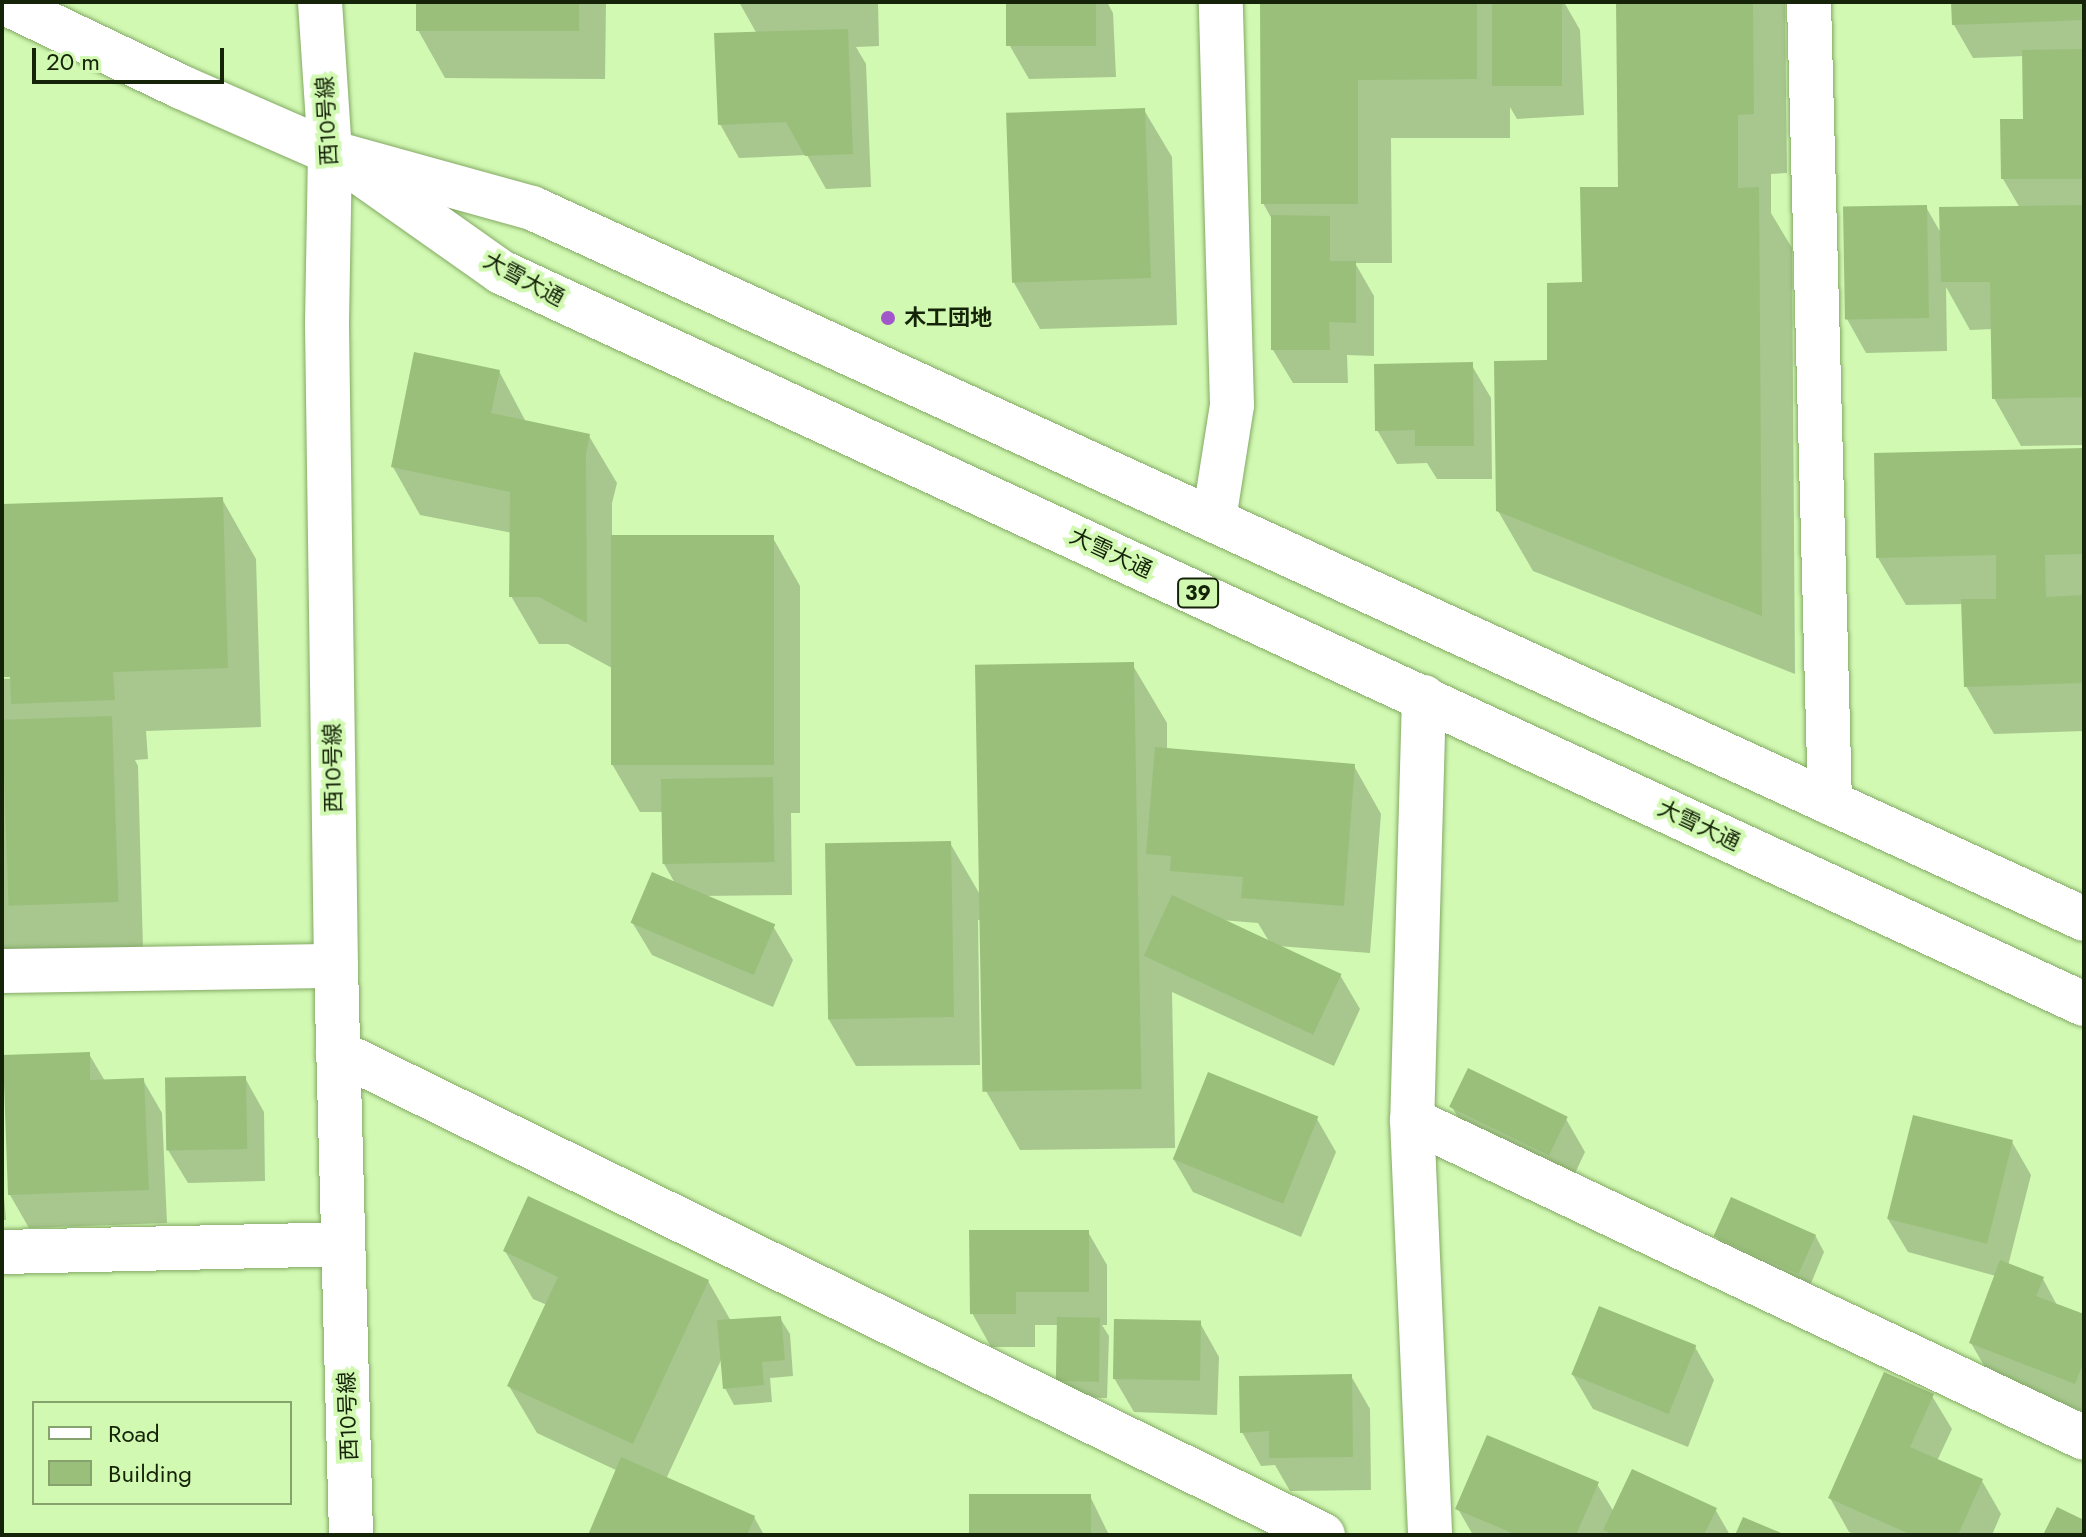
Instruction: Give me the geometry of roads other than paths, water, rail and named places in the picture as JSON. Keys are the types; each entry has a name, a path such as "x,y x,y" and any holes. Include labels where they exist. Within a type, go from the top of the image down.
{"main road":[{"name":"大雪大通","path":"3,2 181,87 330,152 532,208 2084,919"},
{"name":"西10号線","path":"320,2 330,152 327,324 336,966 351,1535"},
{"path":"1214,519 1232,405 1221,2"},
{"path":"1809,2 1830,803"},
{"name":"大雪大通","path":"330,152 501,272 2084,1004"},
{"path":"1424,697 1412,1120 1430,1535"},
{"path":"2,971 336,966"},
{"path":"338,1052 1323,1535"},
{"path":"1412,1120 2084,1438"},
{"path":"2,1252 343,1244"}],"place":[{"name":"木工団地","path":"888,318"}]}
